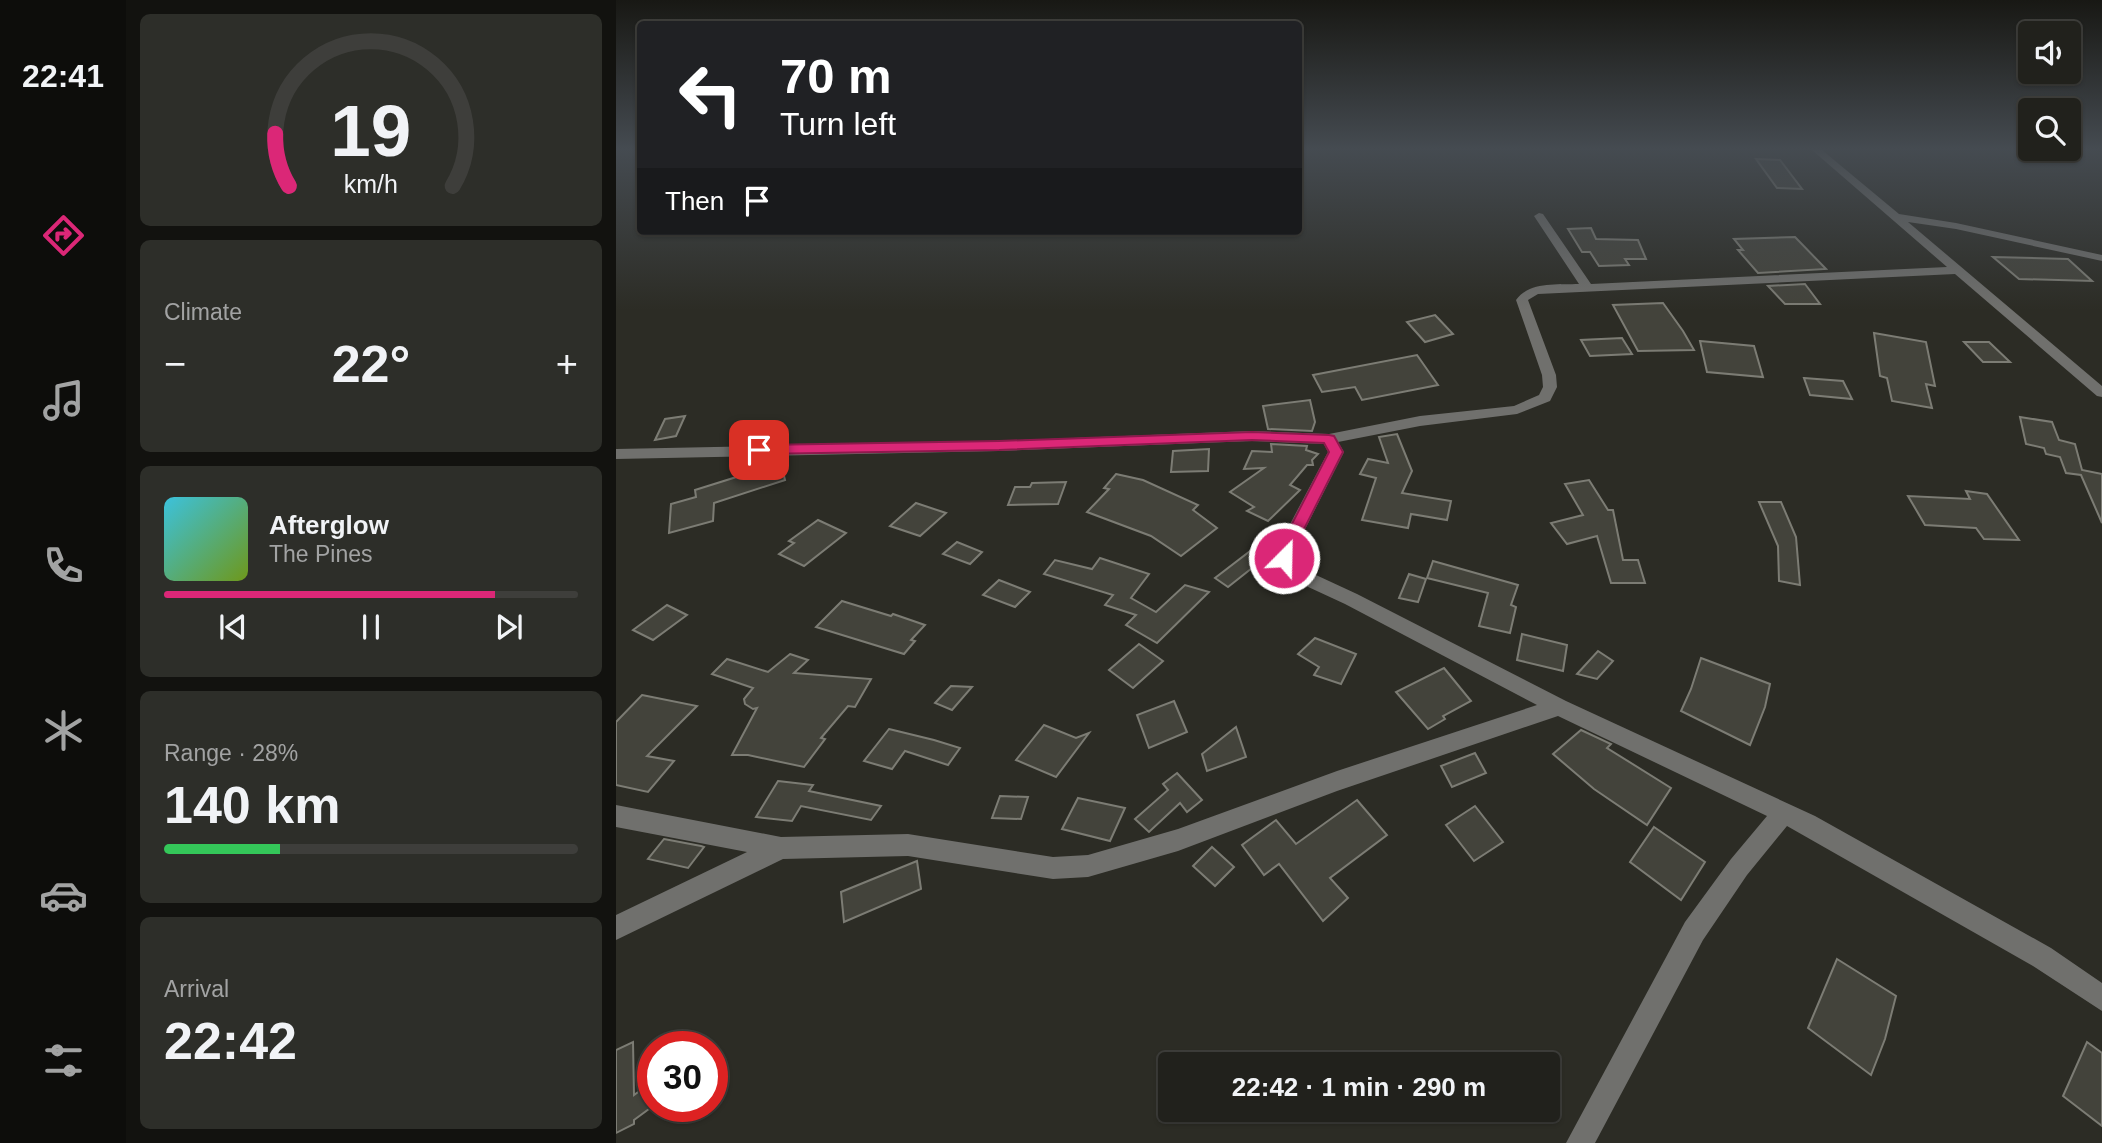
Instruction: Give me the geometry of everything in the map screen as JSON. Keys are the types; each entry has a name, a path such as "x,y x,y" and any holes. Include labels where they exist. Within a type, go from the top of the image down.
{"street":[{"path":"1880,203 2102,393"},
{"path":"1539,216 1587,286"},
{"path":"1896,217 1956,226 2102,258"},
{"path":"616,454 999,446 1252,436 1329,439 1409,423 1517,410 1545,398 1550,387 1549,375 1522,300 1528,293 1536,290 1959,270"},
{"path":"1329,439 1336,452 1287,547 1284,558 1297,574 1351,599 1559,707 1783,813 2030,950 2102,998"},
{"path":"616,817 781,848 908,845 1053,868 1088,866 1178,841 1337,780 1559,707"},
{"path":"1580,1143 1694,931 1739,867 1783,813"},
{"path":"616,928 781,848"}],"building":[{"path":"1591,228 1596,239 1638,240 1646,259 1625,259 1629,265 1599,266 1590,252 1582,252 1568,229"},
{"path":"1795,237 1826,269 1758,273 1738,250 1743,250 1734,239"},
{"path":"1993,257 2068,259 2092,281 2019,279"},
{"path":"1805,284 1820,304 1785,304 1768,286"},
{"path":"1663,303 1694,350 1638,351 1613,305"},
{"path":"1435,315 1453,334 1425,342 1407,322"},
{"path":"1874,333 1926,342 1935,386 1926,384 1932,408 1892,401 1887,378 1880,376"},
{"path":"1622,338 1632,354 1590,356 1581,340"},
{"path":"1700,341 1754,346 1763,377 1707,372"},
{"path":"1964,342 1989,342 2010,362 1983,362"},
{"path":"1417,355 1438,385 1362,400 1355,387 1322,392 1313,375"},
{"path":"1804,378 1843,381 1852,399 1810,395"},
{"path":"1310,400 1315,422 1312,431 1268,429 1263,406"},
{"path":"685,416 676,436 655,440 665,419"},
{"path":"2020,417 2052,422 2059,440 2075,444 2082,470 2102,474 2102,523 2081,475 2066,473 2060,457 2046,454 2044,448 2026,444"},
{"path":"1397,434 1412,471 1402,493 1451,501 1447,520 1411,514 1408,528 1362,520 1376,478 1360,474 1368,459 1388,463 1379,437"},
{"path":"1271,444 1307,446 1306,450 1318,454 1312,460 1313,465 1307,465 1290,485 1300,490 1268,521 1247,511 1254,507 1230,492 1264,468 1244,469 1252,451 1272,452"},
{"path":"1209,449 1208,471 1171,472 1173,451"},
{"path":"781,463 785,480 714,503 713,521 669,533 671,504 696,497 695,490"},
{"path":"1116,474 1143,480 1198,505 1193,510 1217,528 1181,556 1151,536 1087,512 1109,489 1104,488"},
{"path":"1589,480 1608,510 1613,510 1623,560 1638,560 1645,583 1611,583 1597,536 1567,544 1551,523 1583,515 1565,484"},
{"path":"1066,482 1058,504 1008,505 1015,487 1030,487 1032,483"},
{"path":"1966,491 1987,494 2019,540 1984,539 1976,528 1925,525 1908,496 1970,499"},
{"path":"1759,502 1781,502 1796,537 1800,585 1779,581 1778,546"},
{"path":"916,503 946,513 920,536 890,526"},
{"path":"818,520 846,533 804,566 779,554 794,543 789,541"},
{"path":"957,542 982,552 970,564 943,554"},
{"path":"1262,542 1271,553 1228,587 1215,578"},
{"path":"1100,558 1149,574 1131,598 1156,612 1185,585 1209,592 1157,643 1126,625 1136,615 1105,605 1113,595 1044,574 1055,560 1092,569"},
{"path":"1433,561 1518,585 1511,605 1516,607 1510,633 1479,626 1488,593 1427,578"},
{"path":"1409,574 1426,579 1418,602 1399,598"},
{"path":"999,580 1030,592 1015,607 983,595"},
{"path":"842,601 925,625 911,640 915,641 904,654 816,627"},
{"path":"667,605 687,615 653,640 633,630"},
{"path":"1522,634 1567,645 1563,671 1517,660"},
{"path":"1315,638 1356,654 1341,684 1314,675 1319,667 1298,654"},
{"path":"1139,644 1163,661 1133,688 1109,670"},
{"path":"1598,651 1613,661 1597,679 1577,674"},
{"path":"790,654 808,660 794,673 871,679 855,707 848,706 821,738 825,739 804,767 748,755 732,755 757,708 753,709 745,704 744,699 753,688 712,674 727,659 768,672"},
{"path":"1701,658 1770,684 1765,707 1750,745 1681,711"},
{"path":"1444,668 1471,701 1443,716 1445,719 1428,729 1396,692"},
{"path":"951,686 972,687 952,710 935,703"},
{"path":"642,695 697,706 647,756 674,761 648,792 616,785 616,722"},
{"path":"1174,701 1187,732 1149,748 1137,715"},
{"path":"1044,725 1076,738 1089,733 1056,777 1016,760"},
{"path":"1236,727 1246,757 1207,771 1202,754"},
{"path":"889,729 960,748 948,765 905,751 892,769 864,761"},
{"path":"1581,730 1611,744 1607,748 1671,788 1647,825 1594,789 1553,754"},
{"path":"1475,753 1486,773 1452,787 1441,766"},
{"path":"1177,773 1202,800 1187,812 1180,803 1149,832 1135,819 1168,790 1163,784"},
{"path":"778,781 813,785 809,791 881,806 871,820 801,806 792,821 756,817"},
{"path":"1000,796 1028,797 1021,819 992,818"},
{"path":"1078,798 1125,808 1110,841 1062,829"},
{"path":"1357,800 1387,835 1330,878 1348,898 1323,921 1279,864 1264,875 1242,845 1276,820 1296,844"},
{"path":"1475,806 1503,842 1474,861 1446,825"},
{"path":"1654,827 1705,862 1681,900 1630,862"},
{"path":"664,839 704,847 688,868 648,859"},
{"path":"1212,847 1234,867 1215,886 1193,866"},
{"path":"917,861 921,889 844,922 841,892"},
{"path":"1837,959 1896,996 1885,1039 1871,1075 1808,1028"},
{"path":"633,1042 637,1118 634,1124 616,1133 616,1050"},
{"path":"2087,1042 2102,1053 2102,1126 2063,1096"}],"route":[{"path":"759,450 999,446 1252,436 1317,436 1329,439 1336,452 1287,547 1284,558"}]}
